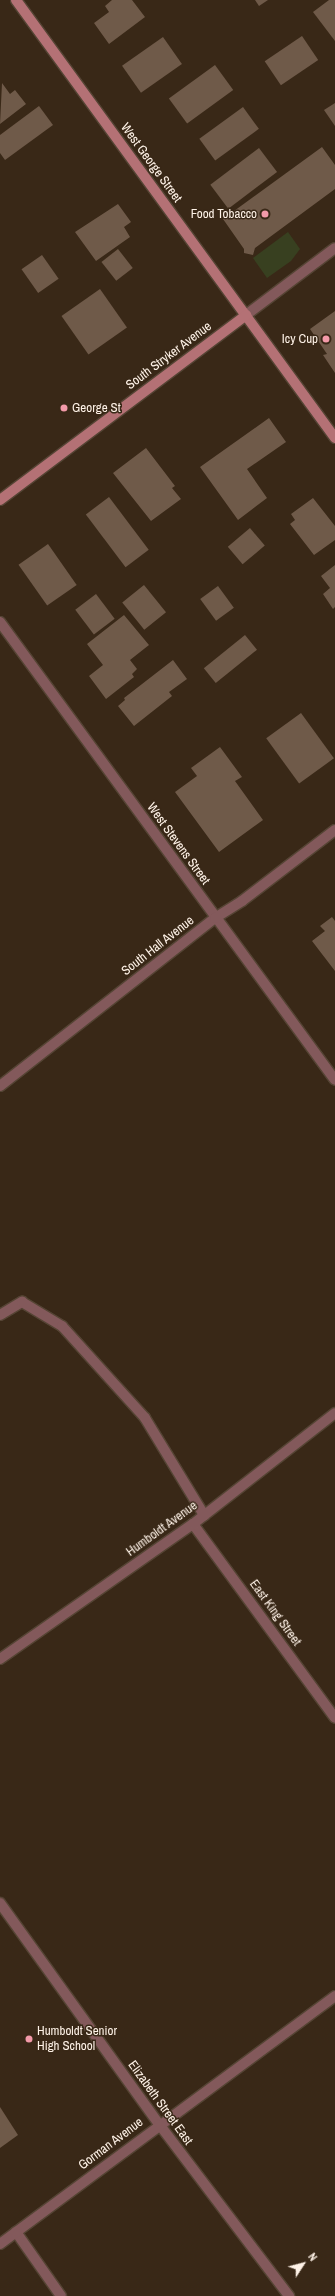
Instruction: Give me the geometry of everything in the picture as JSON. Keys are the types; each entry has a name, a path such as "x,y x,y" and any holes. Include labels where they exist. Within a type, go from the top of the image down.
{"street":[{"name":"West George Street","path":"16,0 335,438"},
{"name":"South Stryker Avenue","path":"0,500 335,248"},
{"name":"West Stevens Street","path":"0,622 215,918 335,1080"},
{"name":"South Hall Avenue","path":"0,1086 215,918 242,902 335,830"},
{"path":"0,1315 22,1302 62,1326 145,1418 204,1515"},
{"name":"Humboldt Avenue","path":"0,1659 193,1524 335,1413"},
{"name":"East King Street","path":"193,1524 335,1718"},
{"name":"Elizabeth Street East","path":"0,1902 159,2124 290,2296"},
{"name":"Gorman Avenue","path":"0,2244 159,2124 335,1996"},
{"path":"16,2232 61,2296"}],"green space":[{"path":"288,232 300,249 291,261 267,278 253,258"}],"building":[{"path":"112,0 132,0 145,17 109,44 94,23 109,12 105,6"},
{"path":"255,0 268,0 259,6"},
{"path":"329,0 335,0 335,41 313,12"},
{"path":"302,36 318,60 281,85 265,61"},
{"path":"163,37 182,64 141,93 122,66"},
{"path":"215,65 233,90 187,124 169,99"},
{"path":"2,83 10,94 15,90 26,104 0,124"},
{"path":"335,103 335,126 324,110"},
{"path":"39,106 53,125 5,160 0,153 0,135"},
{"path":"243,107 259,129 215,161 199,139"},
{"name":"Food Tobacco","path":"322,147 335,165 335,189 255,248 253,255 244,253 244,249 223,219"},
{"path":"259,148 277,172 228,209 210,185"},
{"path":"118,204 131,222 124,227 130,237 96,261 75,232"},
{"path":"118,249 133,268 116,281 101,262"},
{"path":"42,255 59,279 38,293 22,269"},
{"path":"100,289 127,328 88,354 61,316"},
{"name":"Icy Cup","path":"335,311 335,373 323,355 327,354 310,329"},
{"path":"269,418 286,442 247,469 267,498 238,520 200,467"},
{"path":"146,448 175,486 172,488 181,499 151,521 113,473"},
{"path":"109,497 149,550 126,567 86,514"},
{"path":"313,498 335,526 335,540 314,555 290,524 295,520 291,514"},
{"path":"250,528 265,546 243,564 228,547"},
{"path":"48,544 77,585 47,606 19,565"},
{"path":"335,565 335,607 333,609 323,594 330,588 321,576"},
{"path":"144,585 166,612 144,630 122,603"},
{"path":"218,586 234,608 216,621 200,599"},
{"path":"96,594 115,619 94,634 75,610"},
{"path":"124,615 149,645 130,660 137,669 132,674 134,677 106,699 89,676 103,665 87,644"},
{"path":"245,635 257,650 216,683 204,668"},
{"path":"173,660 187,679 169,692 172,696 134,726 118,706 125,700 124,698"},
{"path":"301,713 334,758 299,784 266,738"},
{"path":"220,747 242,777 235,781 263,820 219,852 175,792 197,776 191,768"},
{"path":"332,917 335,921 335,971 312,941 325,931 320,926"},
{"path":"0,2107 18,2135 0,2148"}],"place":[{"name":"Food Tobacco","path":"265,214"},
{"name":"Icy Cup","path":"326,339"},
{"name":"George St","path":"64,408"},
{"name":"Humboldt Senior High School","path":"29,2039"}]}
